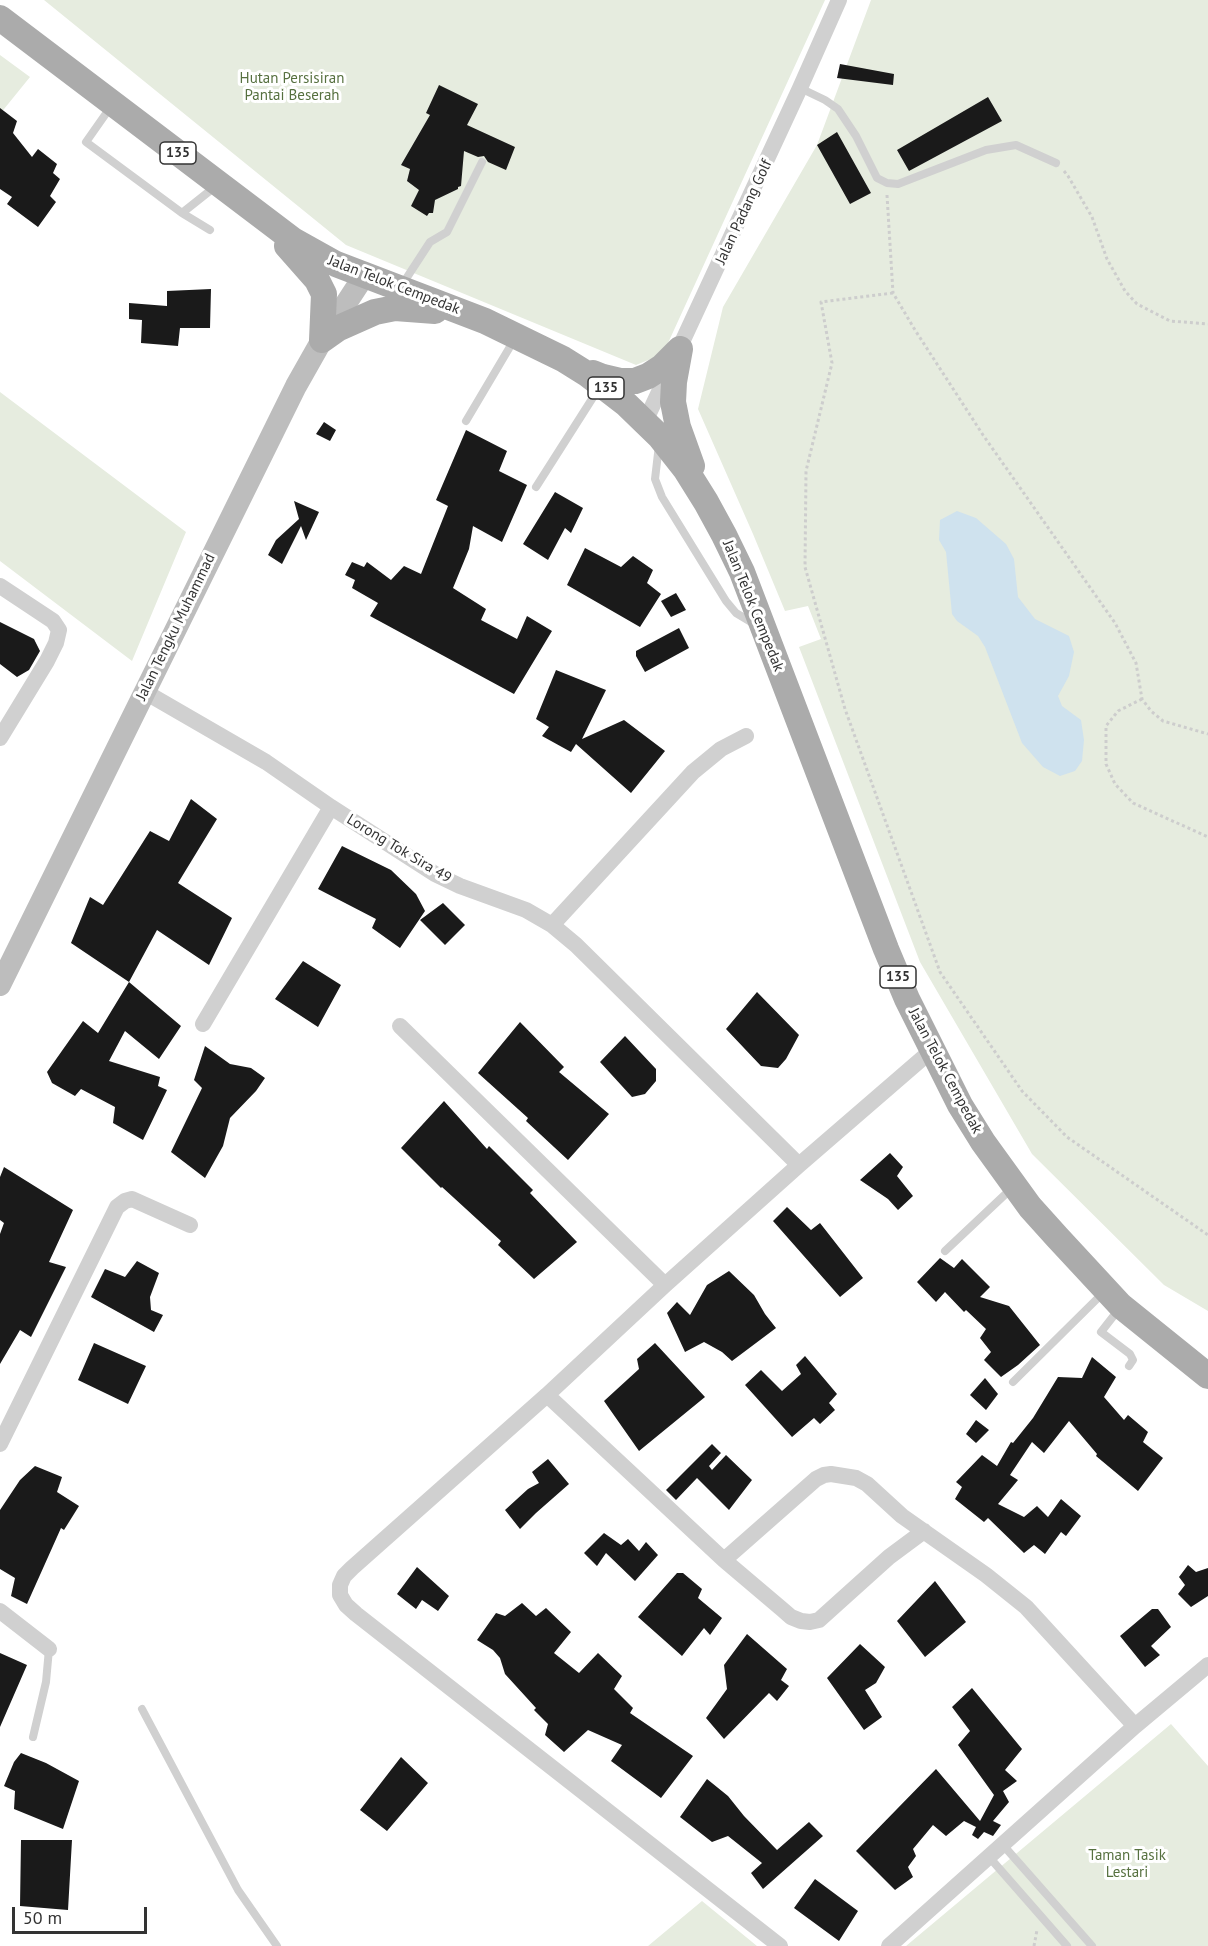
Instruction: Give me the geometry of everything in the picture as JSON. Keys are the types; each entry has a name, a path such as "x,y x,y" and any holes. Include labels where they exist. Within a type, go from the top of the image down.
{"main road":[{"name":"Jalan Telok Cempedak","path":"0,18 254,211 315,254 364,276 485,321 563,359 601,385 652,430 686,470 706,502 742,572 886,949 907,999 960,1105 983,1142 1030,1207 1114,1298 1208,1376"},
{"path":"254,211 317,280 324,294 322,340"},
{"name":"Jalan Tengku Muhammad","path":"2,976 296,386 322,340 364,276"},
{"path":"322,340 358,318 395,308 419,309 485,321"},
{"path":"563,359 603,377 620,381 635,381 662,367 680,349"},
{"path":"680,349 673,402 678,427 706,502"}],"street":[{"name":"Jalan Padang Golf","path":"652,430 680,349 839,0"},
{"path":"0,586 53,621 59,630 56,643 47,661 0,738"},
{"name":"Lorong Tok Sira 49","path":"145,692 258,756 331,807 435,874 460,886 526,910 552,925 576,945 799,1165"},
{"path":"552,925 693,772 722,749 746,736"},
{"path":"203,1024 331,807"},
{"path":"400,1026 665,1285"},
{"path":"780,1946 356,1614 346,1605 340,1594 340,1585 344,1576 352,1568 547,1395 665,1285 932,1050"},
{"path":"0,1444 117,1207 132,1199 190,1225"},
{"path":"547,1395 724,1560 792,1617 801,1621 819,1620 889,1557 924,1531"},
{"path":"724,1560 816,1479 824,1475 856,1478 867,1484 902,1516 986,1575 1026,1607 1135,1726"},
{"path":"0,1611 49,1649"},
{"path":"889,1946 1135,1726 1208,1665"}],"lane":[{"path":"800,88 838,109 856,136 877,178 887,183 898,184 987,150 1016,145 1056,163"},
{"path":"112,104 86,142 182,213 210,230"},
{"path":"399,289 430,242 447,232 482,162"},
{"path":"182,213 219,184"},
{"path":"466,421 516,337"},
{"path":"536,487 601,385"},
{"path":"652,430 655,479 662,497 726,601 736,613 764,630"},
{"path":"945,1251 1014,1186"},
{"path":"1114,1298 1101,1332 1130,1354 1133,1360 1129,1366"},
{"path":"1013,1382 1114,1298"},
{"path":"33,1737 46,1682 49,1649"},
{"path":"142,1709 238,1890 277,1946"},
{"path":"1003,1845 1092,1946"},
{"path":"990,1858 1066,1946"}],"path":[{"path":"1056,163 1068,176 1092,217 1107,259 1125,291 1137,304 1170,321 1208,324"},
{"path":"887,183 893,293 983,435 1114,623 1136,663 1142,699 1163,721 1208,734"},
{"path":"893,293 821,302 832,363 806,471 805,567 845,709 940,972 1022,1092 1067,1137 1208,1235"},
{"path":"1142,699 1118,711 1106,726 1106,764 1114,784 1133,803 1208,837"}],"green space":[{"name":"Hutan Persisiran Pantai Beserah","path":"44,0 825,0 663,354 636,365 346,245"},
{"path":"871,0 1208,0 1208,1311 1164,1285 1032,1154 920,962 799,647 821,639 808,606 785,611 698,409 723,307 817,145"},
{"path":"0,55 30,77 0,114"},
{"path":"0,392 186,532 132,661 0,561"},
{"name":"Taman Tasik Lestari","path":"1171,1724 1208,1766 1208,1946 906,1946"},
{"path":"702,1901 757,1946 648,1946"}],"water":[{"path":"957,511 976,518 1006,544 1014,559 1018,597 1035,619 1069,636 1074,652 1069,676 1058,696 1062,706 1081,720 1084,740 1082,761 1075,771 1060,776 1043,767 1022,743 985,647 978,636 957,621 952,614 946,552 939,540 940,520"}],"building":[{"path":"840,64 894,74 893,85 837,78"},
{"path":"439,85 478,104 467,125 515,147 506,170 488,162 484,156 478,157 464,151 461,186 435,200 433,213 427,216 411,206 419,190 407,181 410,169 401,165 430,115 426,113"},
{"path":"988,97 1002,121 909,171 897,150"},
{"path":"0,108 17,121 13,133 32,157 38,149 57,164 53,173 60,179 50,196 56,202 38,227 7,204 12,197 0,189"},
{"path":"837,132 871,193 850,204 817,145"},
{"path":"211,289 210,328 180,328 178,346 141,343 142,320 129,319 129,303 167,306 167,291"},
{"path":"324,422 336,430 330,441 316,434"},
{"path":"466,430 507,451 499,471 527,485 502,542 473,526 469,549 453,588 486,609 481,620 517,639 527,616 552,631 514,694 370,616 378,603 352,588 355,580 345,575 352,562 364,567 367,562 391,580 404,566 421,574 448,506 436,500"},
{"path":"555,492 583,508 571,533 565,528 548,560 523,544"},
{"path":"294,501 319,512 306,540 301,526 282,564 268,555 276,540 299,519"},
{"path":"585,548 621,567 633,556 653,570 647,583 661,594 640,627 567,585"},
{"path":"676,593 686,610 671,617 661,601"},
{"path":"0,622 34,639 40,651 29,670 17,677 0,664"},
{"path":"679,628 689,648 645,672 636,656 636,651"},
{"path":"556,670 606,690 582,739 624,720 665,751 631,793 576,744 571,752 542,736 549,727 536,719"},
{"path":"191,799 217,819 178,883 232,918 209,965 157,930 129,982 71,943 90,897 103,905 150,831 169,841"},
{"path":"342,846 391,870 416,894 425,911 400,948 372,928 376,919 318,889"},
{"path":"443,903 465,925 445,945 420,920"},
{"path":"303,961 341,985 318,1027 275,999"},
{"path":"129,982 181,1026 159,1059 125,1031 109,1061 160,1077 158,1086 167,1090 143,1140 113,1123 115,1107 81,1089 75,1096 52,1083 47,1072 83,1021 98,1033"},
{"path":"757,992 799,1035 786,1059 778,1068 761,1066 726,1029"},
{"path":"520,1022 564,1067 559,1072 609,1114 568,1160 526,1121 528,1118 478,1073"},
{"path":"625,1036 656,1069 656,1081 645,1094 632,1097 600,1062"},
{"path":"205,1046 230,1064 251,1068 265,1078 230,1118 223,1146 205,1178 171,1152 202,1088 194,1080"},
{"path":"444,1101 487,1149 489,1146 533,1190 530,1193 577,1242 534,1279 498,1245 501,1241 441,1188 401,1148"},
{"path":"890,1153 903,1167 897,1176 913,1196 898,1210 888,1199 860,1180"},
{"path":"4,1167 73,1210 49,1262 66,1267 31,1337 20,1330 0,1364 0,1234 4,1223 0,1220 0,1177"},
{"path":"787,1207 811,1230 820,1223 863,1278 840,1297 773,1221"},
{"path":"940,1258 954,1268 962,1259 990,1287 980,1297 1009,1306 1040,1345 1001,1377 984,1360 991,1352 980,1338 986,1329 966,1310 964,1312 945,1292 936,1302 917,1282"},
{"path":"137,1261 159,1273 150,1297 151,1310 163,1315 154,1332 91,1297 105,1269 125,1277"},
{"path":"729,1271 754,1295 776,1328 732,1361 722,1352 704,1342 685,1352 667,1313 677,1302 690,1315 707,1285"},
{"path":"94,1343 146,1366 128,1404 78,1380"},
{"path":"655,1343 705,1397 639,1451 604,1401 639,1369 637,1359"},
{"path":"805,1356 837,1394 829,1403 835,1410 820,1424 814,1418 792,1437 745,1385 761,1370 782,1391 801,1374 796,1365"},
{"path":"1092,1357 1116,1377 1104,1397 1124,1420 1128,1415 1148,1432 1143,1442 1163,1458 1138,1491 1096,1456 1097,1454 1069,1421 1044,1453 1032,1442 1010,1475 1018,1480 998,1504 1024,1517 1037,1506 1048,1517 1061,1499 1081,1516 1066,1536 1061,1532 1045,1554 1034,1545 1024,1553 988,1518 984,1522 955,1499 962,1487 956,1482 982,1455 997,1466 1011,1442 1013,1443 1033,1418 1058,1377 1082,1378"},
{"path":"985,1378 998,1394 986,1410 970,1395"},
{"path":"976,1420 989,1430 976,1443 966,1434"},
{"path":"712,1444 721,1453 709,1466 712,1470 726,1455 752,1480 729,1510 697,1478 676,1500 666,1490"},
{"path":"548,1459 569,1484 520,1529 505,1510 528,1489 539,1483 532,1472"},
{"path":"35,1466 62,1477 57,1492 79,1506 64,1530 61,1528 27,1604 11,1596 15,1578 0,1569 0,1510 20,1480"},
{"path":"604,1533 621,1545 628,1539 639,1551 646,1542 658,1555 635,1581 606,1553 597,1566 584,1553"},
{"path":"1188,1565 1196,1572 1208,1568 1208,1596 1191,1607 1178,1594 1185,1585 1179,1577"},
{"path":"417,1567 449,1596 438,1611 422,1600 416,1609 397,1594"},
{"path":"677,1573 683,1573 702,1589 698,1598 722,1618 710,1635 704,1628 682,1656 638,1617"},
{"path":"935,1581 966,1622 925,1657 897,1621"},
{"path":"522,1603 536,1616 546,1608 571,1632 554,1653 579,1673 598,1653 622,1676 614,1689 633,1708 630,1713 693,1756 661,1798 611,1761 622,1745 588,1730 564,1752 545,1735 548,1724 505,1674 500,1658 493,1650 477,1640 496,1613 505,1616"},
{"path":"1152,1609 1158,1609 1171,1627 1151,1646 1160,1655 1145,1667 1120,1636"},
{"path":"747,1634 787,1669 781,1680 789,1686 777,1701 769,1693 724,1739 706,1718 727,1689 724,1665"},
{"path":"860,1644 885,1667 876,1683 865,1690 882,1717 864,1730 827,1678"},
{"path":"0,1653 27,1665 0,1727"},
{"path":"972,1688 1022,1749 1005,1770 1017,1781 1003,1791 1009,1802 993,1821 1001,1825 993,1836 984,1832 978,1839 972,1835 976,1827 964,1821 946,1836 933,1825 913,1849 916,1856 908,1867 913,1877 895,1890 856,1851 936,1769 980,1821 994,1795 958,1745 970,1731 952,1707"},
{"path":"21,1753 46,1763 79,1781 63,1829 14,1809 15,1791 4,1786 14,1762"},
{"path":"401,1757 428,1783 387,1831 360,1810"},
{"path":"707,1779 728,1796 777,1850 809,1822 823,1836 763,1889 751,1873 762,1863 728,1836 712,1842 680,1817"},
{"path":"21,1840 72,1840 68,1910 20,1906"},
{"path":"815,1879 858,1911 839,1941 794,1908"}]}
